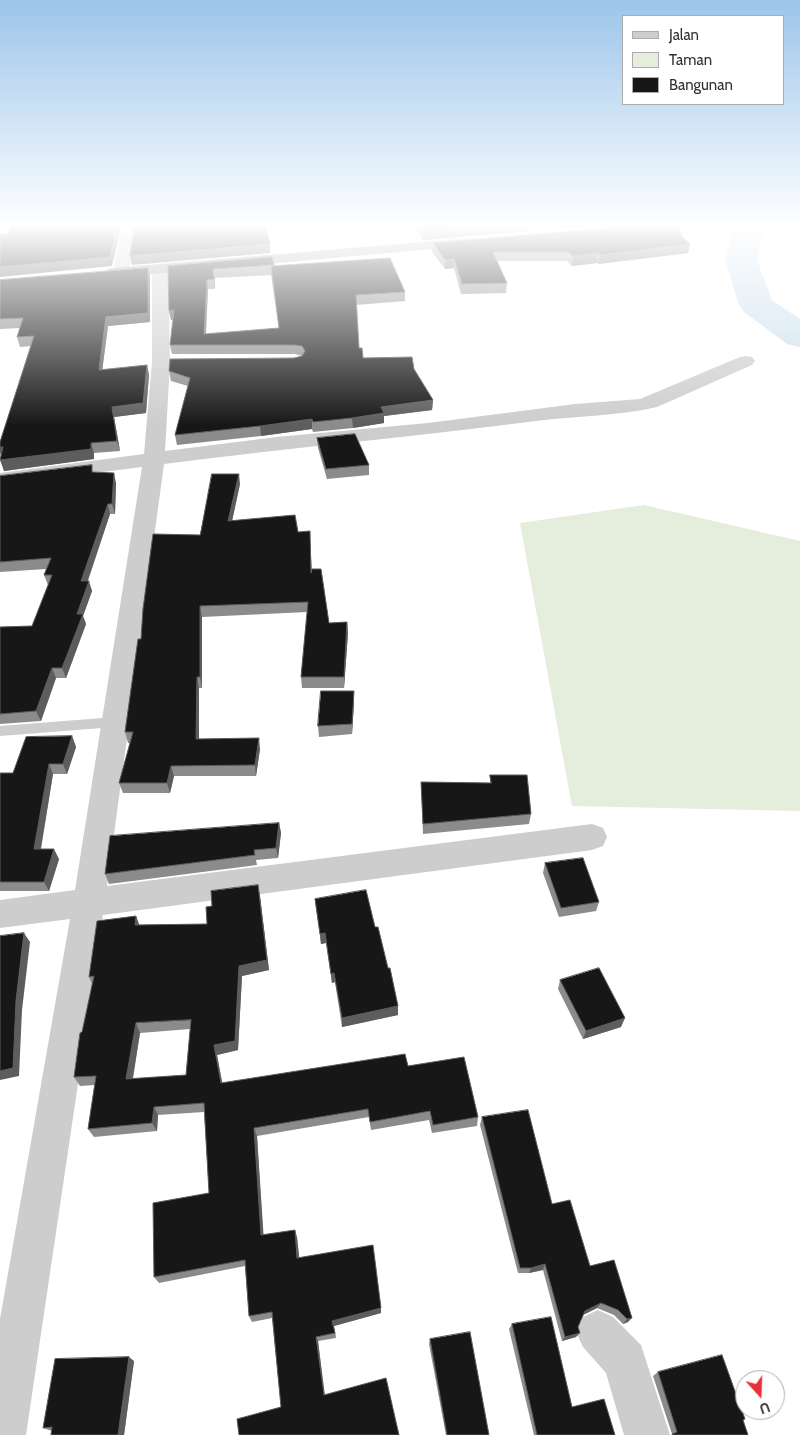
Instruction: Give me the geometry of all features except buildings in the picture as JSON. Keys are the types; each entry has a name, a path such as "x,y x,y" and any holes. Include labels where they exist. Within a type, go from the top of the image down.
{"street":[{"path":"3,1435 89,903 154,458 171,362 163,291"},
{"path":"0,479 154,458 428,429 575,410 640,405 650,403 746,361"},
{"path":"0,914 592,837"},
{"path":"598,1332 625,1361 647,1435"}],"lane":[{"path":"0,731 115,722"}],"green space":[{"path":"644,505 800,541 800,811 572,806 520,523"}],"waterway":[{"path":"751,291 756,305 800,336"}]}
